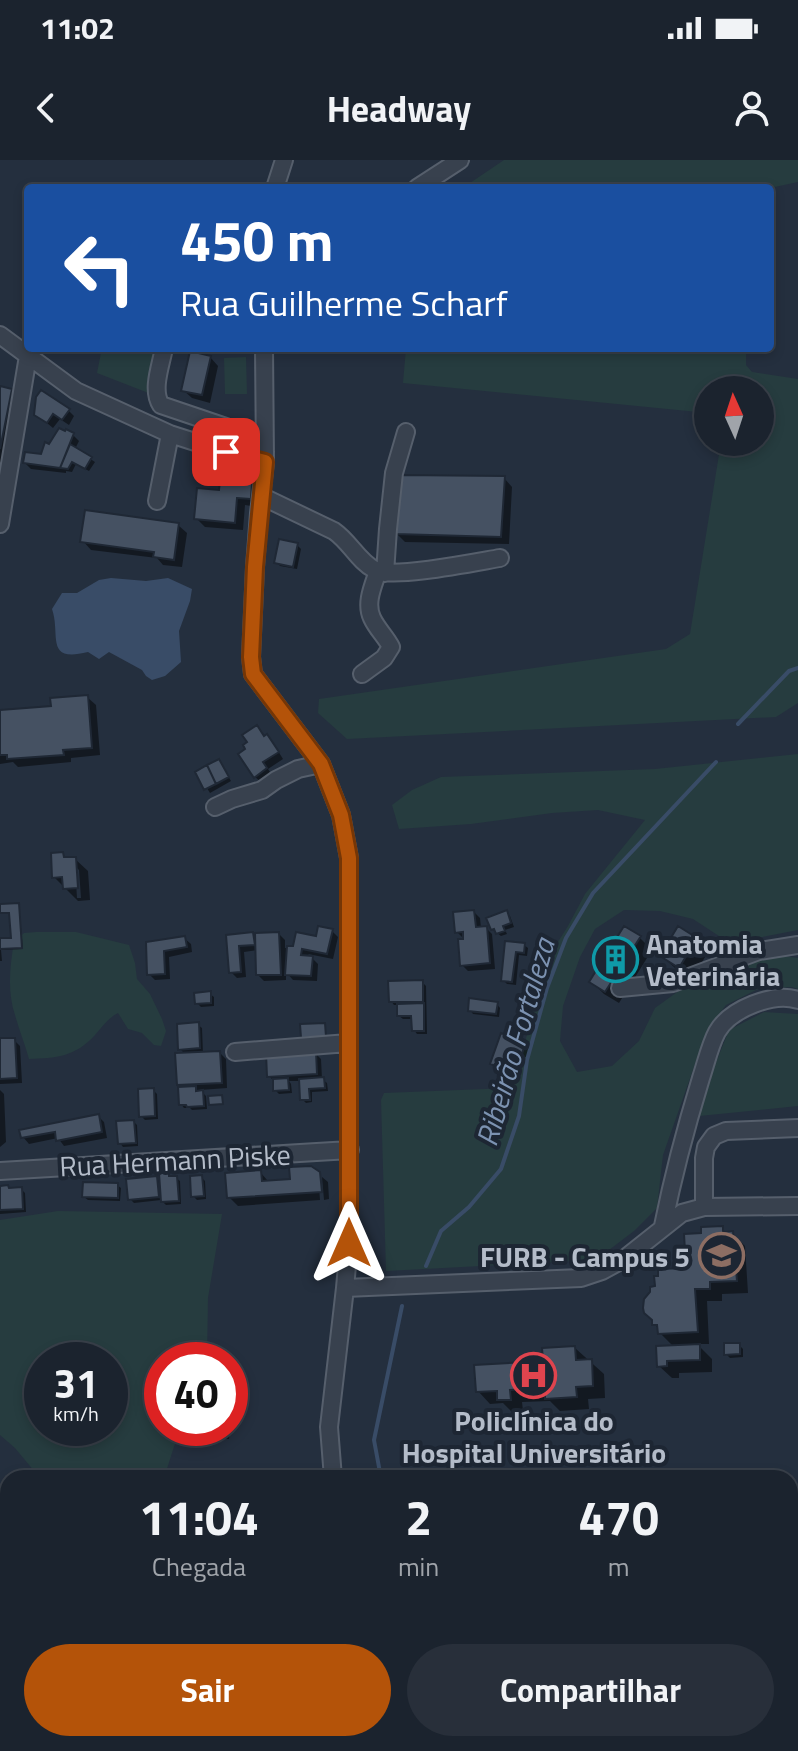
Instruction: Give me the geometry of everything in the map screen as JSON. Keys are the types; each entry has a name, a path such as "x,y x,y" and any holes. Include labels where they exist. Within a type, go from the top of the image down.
{"street":[{"path":"276,184 284,160"},
{"path":"423,184 460,160"},
{"path":"0,335 76,391 170,434 226,452 265,457"},
{"path":"163,352 156,392 161,405 226,427 265,457"},
{"path":"264,352 265,457 251,657 253,674 321,764 341,815 349,858 349,1243 329,1427 332,1470"},
{"path":"0,524 28,356"},
{"path":"362,674 384,658 391,647 371,617 369,608 371,593 382,572 394,473 406,432"},
{"path":"157,501 170,434"},
{"path":"261,496 334,531 344,538 357,556 382,572 433,569 500,558"},
{"path":"215,807 262,790 298,769 321,764"},
{"path":"620,988 673,983 759,951 798,945"},
{"path":"663,1226 675,1168 718,1030 735,1013 757,1002 798,1000"},
{"path":"235,1052 348,1043"},
{"path":"704,1207 704,1158 706,1147 714,1136 726,1131 798,1128"},
{"name":"Rua Hermann Piske","path":"0,1171 350,1150"},
{"path":"345,1288 581,1278 624,1259 682,1213 704,1207 798,1206"}],"green space":[{"path":"504,160 798,160 798,182 774,187 774,184 470,183"},
{"path":"101,352 159,352 151,394 97,373"},
{"path":"406,352 746,352 746,365 752,372 798,379 798,703 776,717 347,739 318,713 319,699 666,649 690,634 719,456 774,456 774,376 694,376 694,412 403,383"},
{"path":"246,357 247,394 225,394 224,358"},
{"path":"798,754 798,930 757,938 722,938 693,919 660,911 624,910 595,929 580,957 563,1006 560,1041 577,1072 612,1066 639,1041 655,1008 698,977 768,954 798,958 798,989 758,989 726,1005 707,1030 663,1155 657,1208 605,1253 577,1261 386,1271 381,1100 384,1093 511,1088 544,964 585,894 645,820 598,810 399,829 392,805 412,790 441,777 655,769"},
{"path":"76,932 129,945 137,979 150,994 166,1031 161,1046 154,1045 142,1033 128,1029 118,1013 80,1048 56,1057 29,1059 12,1006 10,969 14,942 24,933"},
{"path":"764,1012 798,1014 798,1106 699,1116 729,1030"},
{"path":"58,1211 222,1214 208,1298 207,1342 144,1342 144,1446 174,1446 167,1470 33,1470 0,1435 0,1220"}],"water":[{"path":"168,578 192,589 179,631 181,662 165,676 152,680 142,670 109,652 99,659 88,652 65,654 60,650 52,609 62,593 77,593 99,580 146,581"}],"building":[{"path":"190,352 211,356 202,395 181,391"},
{"path":"0,386 12,389 0,449"},
{"path":"41,390 70,409 62,420 53,414 47,423 34,415 36,397"},
{"path":"59,428 74,433 60,468 23,463 25,452 41,454 45,442 49,444"},
{"path":"70,444 92,457 85,469 72,462 68,469 60,468"},
{"path":"222,464 253,467 251,499 237,498 235,523 194,519 197,488 219,490"},
{"path":"399,475 505,476 501,537 395,534"},
{"path":"85,510 179,523 174,560 153,557 154,552 80,542"},
{"path":"279,539 298,543 293,567 274,563"},
{"path":"88,695 92,748 63,750 64,755 7,759 7,755 0,755 0,710 51,706 50,698"},
{"path":"257,725 279,752 263,762 267,768 254,778 238,754 245,749 243,745 247,742 242,735"},
{"path":"219,759 229,777 216,784 207,765"},
{"path":"207,765 216,784 204,790 195,772"},
{"path":"63,852 64,857 76,857 78,888 63,889 62,877 52,878 51,853"},
{"path":"19,903 22,948 0,949 0,938 11,938 9,913 0,913 0,904"},
{"path":"474,910 476,927 487,926 490,963 460,966 458,939 463,939 463,932 455,933 453,912"},
{"path":"507,910 511,923 503,926 505,931 496,934 486,918"},
{"path":"318,926 333,929 327,954 302,949 301,955 313,956 311,976 285,975 287,946 293,946 296,932 316,936"},
{"name":"Anatomia Veterinária","path":"624,926 641,936 605,992 589,982"},
{"path":"678,926 697,938 679,968 660,956"},
{"path":"253,932 255,945 239,946 241,972 229,973 226,935"},
{"path":"279,932 281,975 256,975 255,933"},
{"path":"185,936 187,947 164,951 165,974 147,975 146,942"},
{"path":"505,941 525,943 524,953 516,952 512,982 501,981"},
{"path":"423,980 423,1002 389,1002 388,981"},
{"path":"211,991 211,1003 195,1004 194,993"},
{"path":"469,998 498,1002 496,1014 468,1011"},
{"path":"424,1003 424,1031 412,1031 411,1016 397,1016 397,1004"},
{"path":"199,1022 200,1048 178,1050 177,1024"},
{"path":"325,1023 326,1037 301,1038 300,1024"},
{"path":"501,1033 526,1041 522,1054 513,1051 507,1070 490,1064"},
{"path":"0,1038 15,1038 17,1078 0,1079"},
{"path":"220,1051 222,1083 177,1085 175,1053"},
{"path":"316,1051 317,1074 267,1077 266,1053"},
{"path":"324,1077 325,1088 309,1089 310,1100 300,1100 299,1079"},
{"path":"288,1078 289,1090 273,1091 273,1079"},
{"path":"196,1086 196,1091 203,1090 204,1106 179,1105 178,1087"},
{"path":"154,1088 155,1116 139,1117 138,1089"},
{"path":"222,1095 223,1104 209,1105 208,1096"},
{"path":"99,1114 102,1132 56,1141 55,1132 21,1138 19,1130"},
{"path":"134,1120 136,1143 118,1144 116,1121"},
{"path":"311,1166 320,1172 322,1192 227,1198 225,1173 261,1170 262,1181 290,1179 289,1167"},
{"path":"159,1173 177,1176 179,1201 161,1202"},
{"path":"202,1175 204,1196 191,1197 190,1176"},
{"path":"157,1176 159,1197 128,1200 126,1179"},
{"path":"83,1182 118,1183 118,1198 82,1197"},
{"path":"8,1185 9,1188 22,1187 23,1209 0,1210 0,1186"},
{"path":"723,1226 723,1232 733,1231 737,1281 710,1282 710,1289 695,1289 698,1332 658,1334 657,1325 652,1325 643,1308 650,1287 655,1286 654,1276 658,1276 658,1269 686,1268 684,1234 701,1233 701,1227"},
{"path":"724,1343 740,1343 740,1354 724,1355"},
{"path":"700,1344 700,1360 667,1361 667,1366 657,1367 656,1346"},
{"name":"Policlínica do Hospital Universitário","path":"575,1346 576,1360 592,1359 593,1386 576,1387 577,1397 545,1399 545,1388 510,1390 511,1400 497,1400 497,1391 476,1392 474,1365 543,1361 542,1348"}],"waterway":[{"name":"Ribeirão Fortaleza","path":"738,724 789,671 798,668"},
{"name":"Ribeirão Fortaleza","path":"426,1266 441,1231 469,1207 501,1169 519,1116 527,1060 547,988 566,938 593,893 716,762"},
{"name":"Ribeirão Fortaleza","path":"380,1470 374,1440 402,1306"}],"place":[{"name":"Anatomia Veterinária","path":"615,959"},
{"name":"FURB - Campus 5","path":"721,1256"},
{"name":"Policlínica do Hospital Universitário","path":"534,1375"}],"route":[{"path":"226,452 265,462 255,567 253,674 321,764 341,815 349,858 349,1243"}]}
